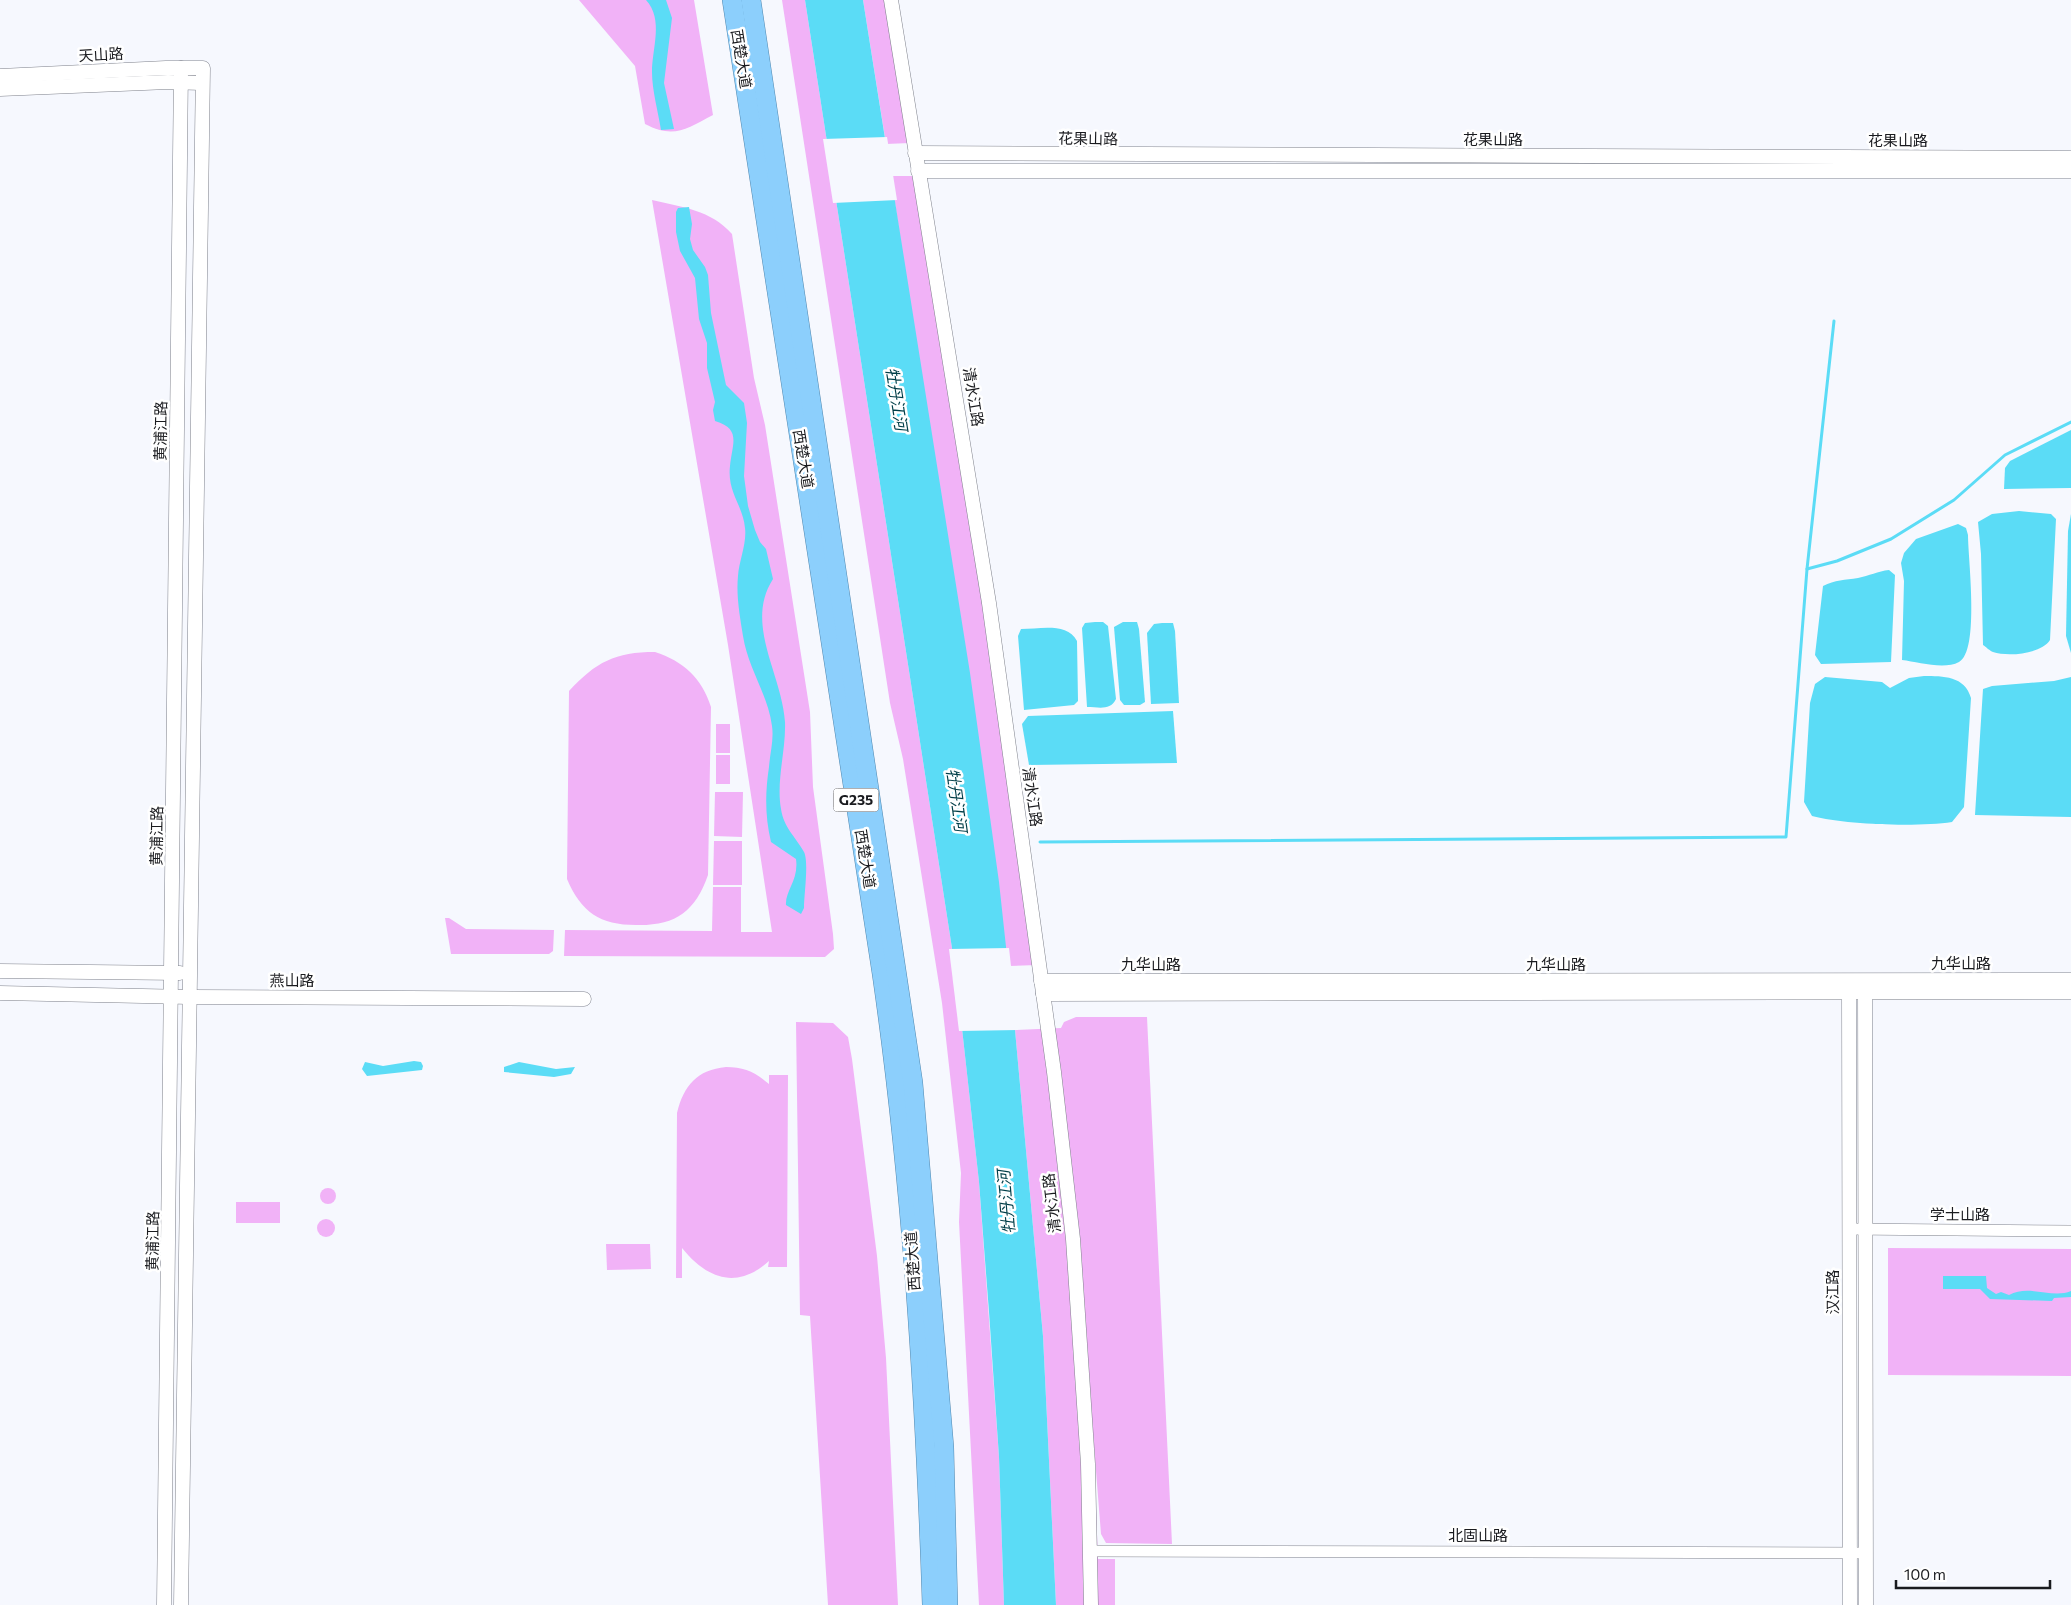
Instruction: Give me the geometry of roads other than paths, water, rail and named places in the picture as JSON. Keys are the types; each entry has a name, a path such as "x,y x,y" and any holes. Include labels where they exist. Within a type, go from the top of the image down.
{"highway":[{"name":"西楚大道","path":"732,0 883,977 897,1086 908,1185 927,1455 932,1605"},
{"name":"西楚大道","path":"751,0 913,1083 944,1447 948,1605"}],"street":[{"name":"清水江路","path":"892,0 989,603 1042,988 1072,1239 1088,1464 1091,1605"},
{"name":"黄浦江路","path":"164,1605 181,68"},
{"name":"天山路","path":"0,76 203,68 202,83 180,82 0,89"},
{"path":"181,1605 202,83"},
{"name":"花果山路","path":"916,153 2071,158"},
{"name":"花果山路","path":"918,171 2071,171"},
{"path":"0,971 191,973"},
{"name":"九华山路","path":"1042,988 1865,986 2071,980"},
{"name":"汉江路","path":"1849,986 1850,1605"},
{"path":"1865,986 1866,1605"},
{"name":"九华山路","path":"1865,986 2071,992"},
{"name":"燕山路","path":"0,993 190,997 584,999"},
{"name":"学士山路","path":"1849,1229 2071,1231"},
{"name":"北固山路","path":"1090,1551 1866,1553"}],"water":[{"path":"646,0 666,0 672,18 664,83 674,129 661,130 652,79 656,34 655,16"},
{"name":"牡丹江河","path":"805,0 863,0 970,673 999,882 1015,1030 1043,1336 1056,1605 1004,1605 999,1457 989,1312 979,1182 956,974"},
{"path":"689,207 692,224 690,239 693,250 705,267 708,275 711,313 726,385 744,403 747,423 744,476 748,506 760,542 766,549 773,579 765,596 762,614 763,631 778,686 785,722 780,776 782,816 804,852 805,857 804,908 801,914 786,905 796,873 796,859 771,842 769,833 766,796 772,726 766,703 749,659 740,614 738,576 745,534 744,520 731,484 730,466 733,438 729,428 715,421 713,410 715,402 707,368 707,343 699,319 695,278 680,251 676,232 676,212 678,208"},
{"path":"2071,430 2071,488 2004,489 2005,468 2010,461"},
{"path":"2019,511 2051,514 2056,519 2050,640 2046,645 2032,651 2007,654 1992,651 1983,645 1981,554 1978,522 1992,514"},
{"path":"2071,514 2071,653 2066,636 2068,531"},
{"path":"1958,524 1966,528 1968,535 1971,583 1971,623 1965,654 1959,662 1946,665 1931,665 1902,660 1904,581 1901,563 1904,553 1916,539"},
{"path":"1889,570 1895,575 1891,662 1821,664 1815,655 1823,586 1836,581 1858,578"},
{"path":"1103,622 1108,626 1116,699 1114,703 1104,708 1087,707 1082,628 1085,623"},
{"path":"1123,622 1137,622 1139,629 1145,702 1140,705 1124,705 1120,700 1114,627"},
{"path":"1173,623 1175,631 1179,703 1151,704 1147,633 1154,624"},
{"path":"1052,628 1067,631 1073,635 1077,641 1078,701 1074,705 1024,710 1018,636 1021,629"},
{"path":"1924,676 1946,677 1959,681 1964,685 1971,698 1964,807 1952,822 1902,825 1862,823 1812,816 1804,802 1810,703 1815,684 1825,677 1882,682 1890,688 1909,678"},
{"path":"2071,677 2071,817 1975,815 1983,689 1992,686 2054,681"},
{"path":"1173,711 1177,763 1029,765 1022,724 1028,716"},
{"path":"414,1061 421,1062 422,1070 367,1076 362,1069 365,1062 383,1066"},
{"path":"519,1062 556,1069 575,1067 571,1074 554,1077 504,1072 504,1067"},
{"path":"1943,1276 1986,1276 1987,1288 1996,1294 2001,1292 2009,1295 2024,1291 2064,1293 2071,1291 2071,1297 2054,1298 2052,1301 1990,1299 1980,1289 1943,1289"}],"waterway":[{"path":"1040,842 1786,837 1807,569 1834,321"},
{"path":"1807,569 1837,561 1891,539 1954,500 2005,455 2071,422"}]}
